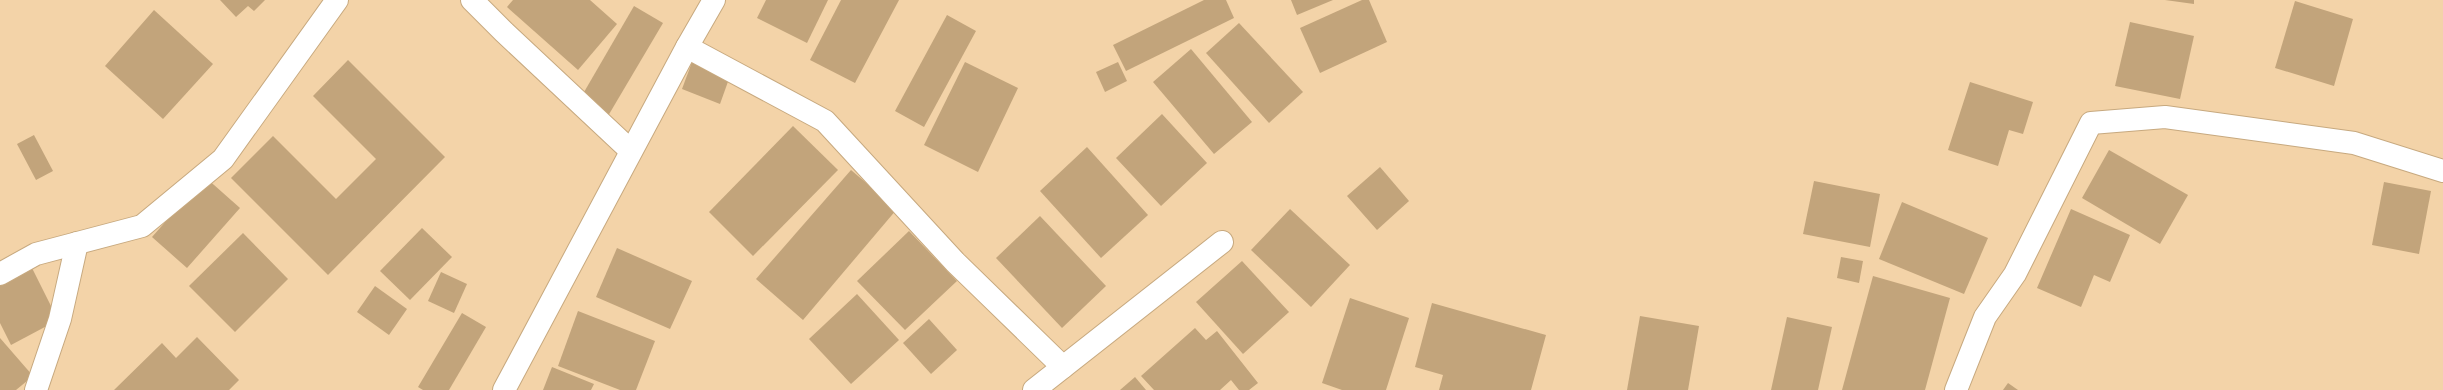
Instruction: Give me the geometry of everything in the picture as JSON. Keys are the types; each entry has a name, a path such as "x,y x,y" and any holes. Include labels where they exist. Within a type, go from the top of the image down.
{"street":[{"path":"0,274 36,254 142,226 223,159 337,0"},
{"path":"472,0 631,151"},
{"path":"504,390 686,47 714,0"},
{"path":"686,47 826,121 955,262 1063,367"},
{"path":"1956,390 1985,318 2015,274 2091,123 2165,117 2354,143 2443,171"},
{"path":"1034,390 1222,242"},
{"path":"36,390 60,319 77,243"}],"building":[{"path":"220,0 265,0 254,11 248,6 236,17"},
{"path":"513,0 590,0 617,24 578,70 507,7"},
{"path":"766,0 828,0 807,43 757,18"},
{"path":"841,0 899,0 855,83 810,60"},
{"path":"1204,0 1226,0 1234,18 1126,71 1113,45"},
{"path":"1291,0 1333,0 1297,15"},
{"path":"1362,0 1369,0 1387,42 1320,73 1300,28"},
{"path":"2165,0 2194,0 2194,4"},
{"path":"2295,1 2353,19 2334,86 2275,68"},
{"path":"634,6 663,23 608,116 580,99"},
{"path":"154,10 213,64 163,119 105,66"},
{"path":"947,15 976,31 924,127 895,111"},
{"path":"2130,22 2194,36 2180,99 2115,86"},
{"path":"1239,23 1303,92 1269,123 1206,53"},
{"path":"1191,49 1252,122 1214,154 1153,82"},
{"path":"348,60 445,157 328,275 231,178 273,136 336,199 376,159 313,96"},
{"path":"692,62 730,76 720,104 682,89"},
{"path":"965,62 1018,88 978,172 924,145"},
{"path":"1118,62 1127,81 1105,92 1096,72"},
{"path":"1970,82 2033,102 2023,134 2009,130 1998,166 1948,150"},
{"path":"1162,114 1207,163 1161,206 1116,158"},
{"path":"793,126 838,170 753,256 709,212"},
{"path":"34,135 53,171 36,180 17,144"},
{"path":"1087,147 1148,215 1101,258 1040,191"},
{"path":"2109,150 2188,195 2160,244 2082,198"},
{"path":"1380,167 1409,201 1377,230 1347,196"},
{"path":"851,170 897,209 803,320 756,279"},
{"path":"205,177 240,208 187,268 152,237"},
{"path":"1814,181 1880,194 1870,247 1803,234"},
{"path":"2384,182 2431,191 2419,254 2372,245"},
{"path":"1902,202 1988,238 1964,294 1879,259"},
{"path":"1290,209 1350,265 1311,307 1251,250"},
{"path":"2071,209 2130,235 2110,282 2094,275 2081,307 2037,288"},
{"path":"1040,216 1106,286 1062,328 996,258"},
{"path":"422,228 452,257 410,300 380,271"},
{"path":"909,231 957,281 905,330 857,281"},
{"path":"243,233 288,279 235,332 189,286"},
{"path":"617,248 692,281 670,329 596,297"},
{"path":"1841,257 1863,261 1859,283 1837,278"},
{"path":"1242,261 1289,312 1243,354 1196,302"},
{"path":"31,266 58,320 11,345 0,323 0,282"},
{"path":"441,272 467,284 454,313 428,301"},
{"path":"1873,276 1950,298 1925,390 1842,390"},
{"path":"375,286 407,309 389,335 357,312"},
{"path":"857,294 899,340 851,384 809,339"},
{"path":"1350,298 1409,318 1386,390 1342,390 1322,383"},
{"path":"1432,303 1546,335 1531,390 1439,390 1443,375 1415,367"},
{"path":"578,311 655,341 636,390 620,390 558,366"},
{"path":"462,313 486,327 449,390 423,390 418,387"},
{"path":"1640,316 1699,326 1688,390 1627,390"},
{"path":"1787,317 1832,327 1818,390 1771,390"},
{"path":"929,319 957,350 931,374 903,343"},
{"path":"1195,328 1206,340 1217,331 1258,383 1249,390 1239,390 1231,380 1220,390 1154,390 1141,376"},
{"path":"197,337 239,380 229,390 114,390 162,343 176,358"},
{"path":"0,338 33,376 16,390 0,390"},
{"path":"552,367 594,384 591,390 543,390"},
{"path":"1135,377 1146,390 1120,390"},
{"path":"2008,383 2018,390 2003,390"}]}
